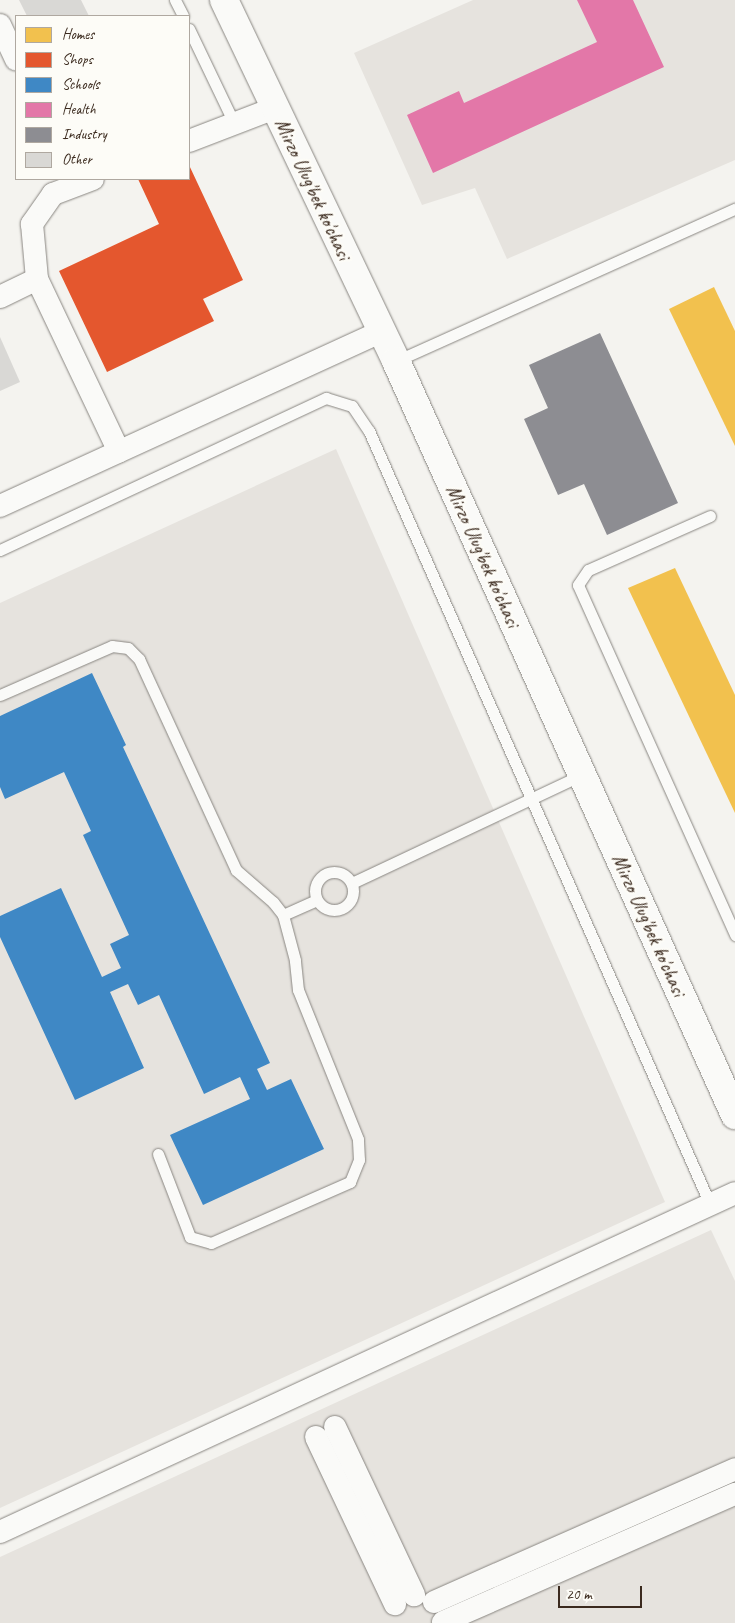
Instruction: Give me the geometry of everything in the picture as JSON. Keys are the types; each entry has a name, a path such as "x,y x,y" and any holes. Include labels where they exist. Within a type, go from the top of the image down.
{"main road":[{"name":"Mirzo Ulug'bek ko'chasi","path":"224,0 380,332 396,361 735,1115"}],"street":[{"path":"0,25 15,58"},
{"path":"190,141 275,108"},
{"path":"79,181 53,194 32,224 37,279 119,452"},
{"path":"0,297 37,279"},
{"path":"0,506 380,332"},
{"path":"0,1532 735,1193"},
{"path":"325,1432 420,1612"},
{"path":"420,1612 735,1469"},
{"path":"420,1612 735,1494"}],"lane":[{"path":"175,0 182,15"},
{"path":"190,31 234,123"},
{"path":"396,361 735,209"},
{"path":"0,550 326,398 352,406 369,431 710,1204"},
{"path":"710,516 588,570 578,585 735,935"},
{"path":"0,695 112,646 128,648 140,659 236,870 273,902 283,915 295,960 298,990 358,1139 359,1160 350,1182 211,1242 190,1237 158,1154"},
{"path":"352,883 582,775"},
{"path":"335,871 344,874 352,883 354,892 350,902 343,908 333,910 323,907 316,900 314,890 317,880 324,873 335,871"},
{"path":"283,915 316,900"}],"shaded area":[{"path":"473,0 735,0 735,160 507,259 475,188 422,205 354,53"},
{"path":"336,449 665,1202 0,1508 0,603"},
{"path":"711,1230 735,1281 735,1623 0,1623 0,1557"}],"building: Homes":[{"path":"714,287 735,331 735,446 669,309"},
{"path":"675,568 735,695 735,813 628,588"}],"building: Shops":[{"path":"190,167 243,280 203,299 214,321 107,372 59,271 159,224 138,180 190,180"}],"building: Schools":[{"path":"92,673 126,745 123,747 270,1063 257,1069 267,1090 291,1079 324,1149 203,1205 170,1135 250,1099 240,1077 204,1094 159,995 138,1005 128,984 110,992 144,1068 75,1100 0,937 0,916 61,888 102,977 121,968 110,944 129,935 83,835 91,831 64,772 5,799 0,787 0,716"}],"building: Health":[{"path":"577,0 633,0 664,67 433,173 407,115 459,91 464,103 597,42"}],"building: Industry":[{"path":"600,333 678,503 607,535 584,484 558,495 524,419 548,408 529,365"}],"building: Other":[{"path":"19,0 81,0 88,15 26,15"},
{"path":"0,337 20,382 0,391"}]}
